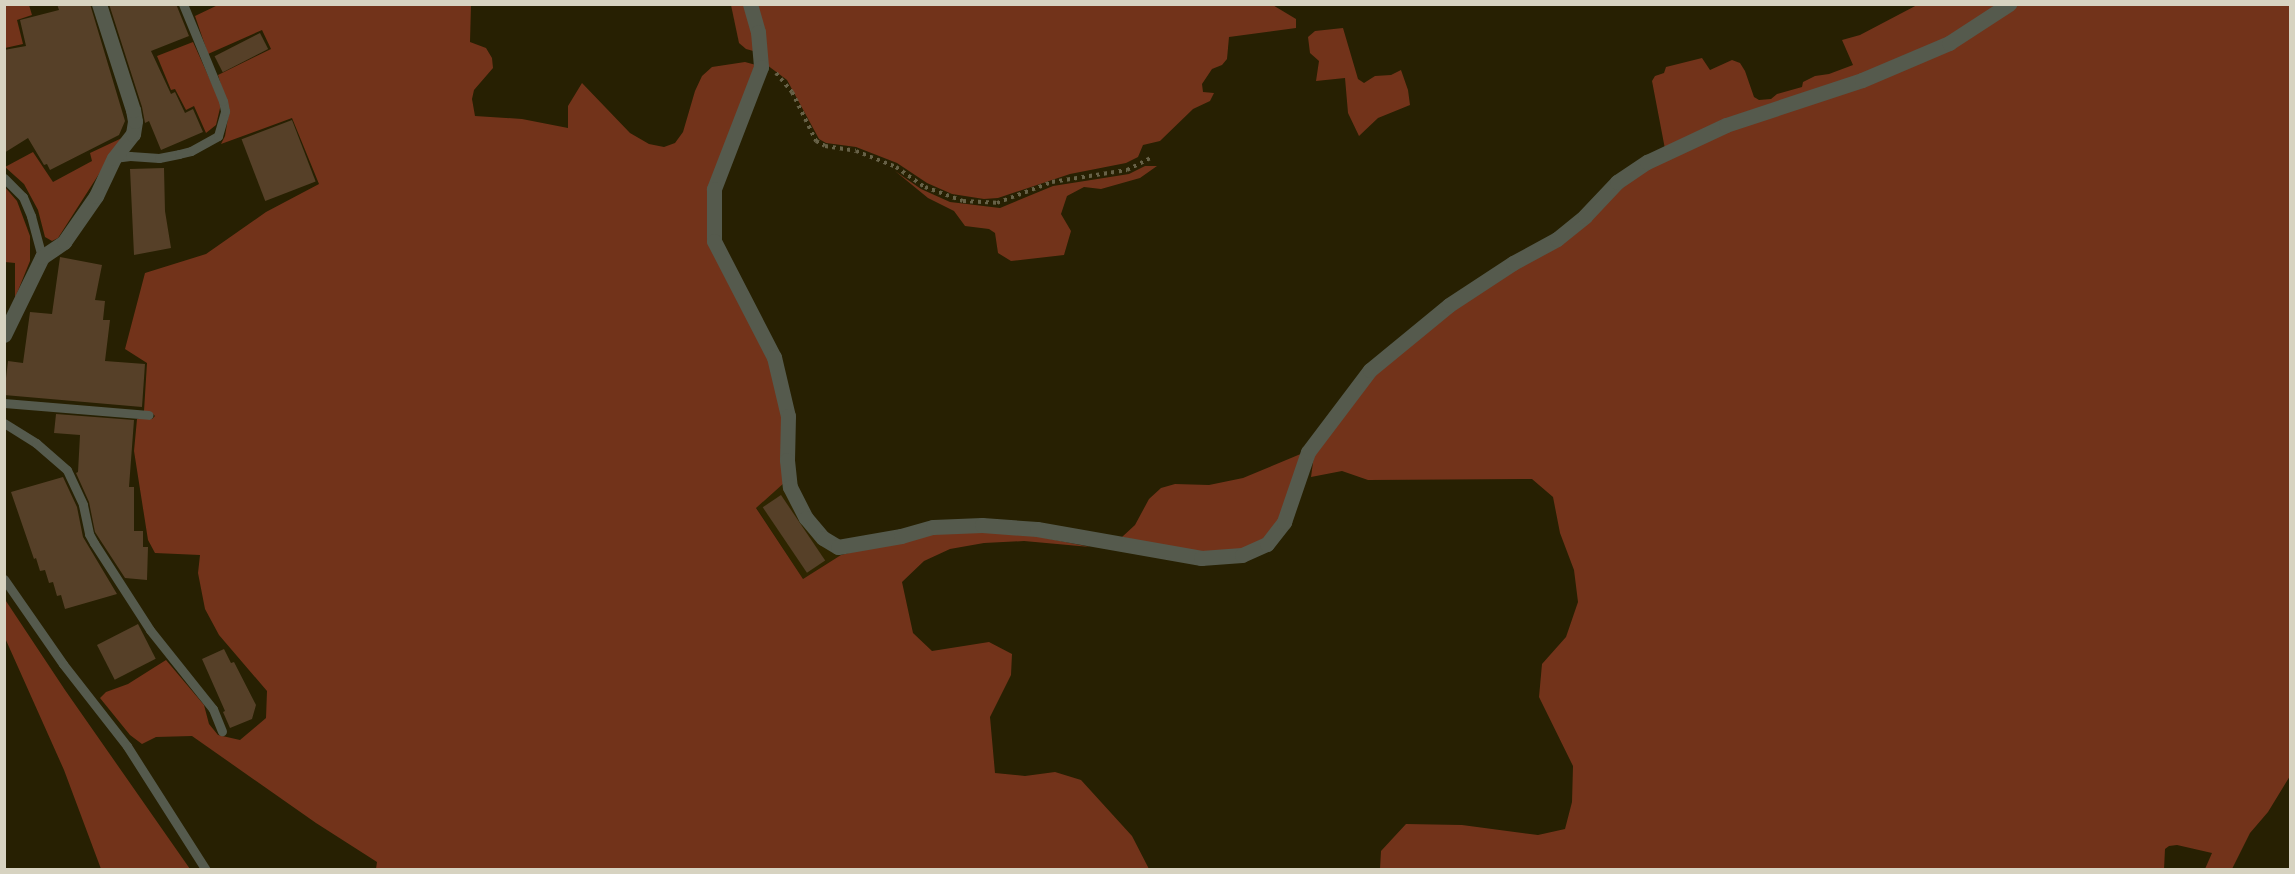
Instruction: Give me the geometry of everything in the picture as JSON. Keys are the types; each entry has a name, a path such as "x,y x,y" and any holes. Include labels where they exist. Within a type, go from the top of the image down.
{"street":[{"path":"4,335 42,257 64,242 96,195 114,158 128,143 135,122 99,4"},
{"path":"750,4 758,32 761,67 714,189 714,241 774,357 788,416 787,460 790,487 806,518 823,538 838,547 901,536 933,527 982,525 1048,531 1201,558 1242,555 1267,544 1284,522 1308,452 1370,370 1449,305 1513,263 1557,239 1585,216 1617,182 1647,162 1726,125 1862,80 1949,43 2009,4"}],"lane":[{"path":"114,158 130,156 159,158 179,154 191,151 218,136 225,111 223,101 183,4"},
{"path":"4,178 23,197 31,216 42,257"},
{"path":"4,403 149,415"},
{"path":"4,423 36,443 67,470 83,505 89,534 94,543 150,630 213,709 222,731"},
{"path":"4,579 77,683 127,746 206,870"}],"path":[{"path":"761,67 774,71 785,81 816,141 825,146 856,151 896,168 925,186 963,201 997,203 1052,182 1127,170 1152,157"}],"shaded area":[{"path":"5,4 29,5 32,15 17,20 23,44 5,48"},
{"path":"220,4 471,5 470,42 486,48 492,58 493,68 474,90 472,99 475,116 522,119 568,128 568,106 582,83 630,133 649,144 664,147 675,143 683,132 695,91 702,76 712,67 745,62 756,65 709,215 769,358 783,413 784,483 756,508 803,579 841,555 934,531 982,531 1036,536 1090,547 1024,541 984,543 950,549 924,561 902,582 913,633 932,651 989,642 1012,654 1011,675 990,717 995,773 1025,776 1055,772 1081,780 1132,836 1149,869 376,869 377,862 316,823 192,736 156,737 142,744 130,735 100,698 106,692 128,684 166,660 204,705 209,724 218,735 240,740 266,718 267,691 219,635 205,609 198,573 200,555 155,553 148,540 134,451 137,419 152,419 155,416 151,412 144,411 147,363 125,349 145,273 206,254 266,212 319,184 292,118 221,144 225,136 229,112 218,75 271,49 262,30 208,54 195,16"},
{"path":"1271,4 1296,19 1296,28 1229,37 1227,59 1222,65 1212,69 1202,84 1203,92 1214,93 1210,101 1193,109 1160,141 1143,145 1138,157 1126,163 1070,174 998,198 984,199 952,194 927,183 897,163 856,147 826,143 819,139 787,80 767,65 754,5"},
{"path":"1919,4 2002,5 1948,38 1860,75 1665,149 1652,81 1655,76 1664,73 1666,67 1702,58 1710,70 1732,60 1740,63 1745,71 1754,97 1759,100 1771,99 1777,94 1802,87 1803,82 1815,76 1829,74 1853,65 1842,40 1860,35"},
{"path":"731,5 746,5 757,52 746,49 739,43"},
{"path":"2018,5 2290,5 2290,776 2268,812 2250,833 2232,869 2205,869 2212,853 2177,845 2165,849 2164,870 1380,869 1381,851 1406,824 1462,825 1538,835 1565,829 1572,802 1573,766 1539,697 1542,664 1566,637 1578,602 1574,570 1560,533 1553,497 1532,479 1368,480 1342,471 1311,477 1314,455 1373,373 1452,309 1650,166 1728,129 1992,22"},
{"path":"1343,28 1358,79 1364,83 1375,76 1391,75 1401,70 1408,90 1410,105 1378,118 1359,136 1348,113 1345,78 1316,81 1319,61 1310,53 1308,37 1315,31"},
{"path":"193,42 221,104 216,125 206,133 194,106 186,110 175,89 171,90 157,56"},
{"path":"122,138 58,238 52,241 45,237 38,210 24,184 5,167 33,152 53,182 92,161 90,153"},
{"path":"1145,166 1157,166 1140,178 1101,189 1084,187 1067,196 1061,214 1071,231 1064,255 1011,261 998,253 995,233 989,229 965,226 954,211 928,198 895,171 921,189 950,202 1000,208 1053,186 1129,174"},
{"path":"4,186 17,201 30,236 30,261 15,298 15,263 5,262"},
{"path":"1303,453 1279,521 1264,541 1240,549 1202,554 1122,537 1135,525 1149,499 1161,488 1175,484 1209,485 1243,478"},
{"path":"784,483 834,552 841,555 803,579 756,507"},
{"path":"4,598 190,869 101,869 64,770 5,638"}],"building":[{"path":"57,4 90,4 125,121 119,135 50,170 47,164 44,165 28,138 4,153 4,50 26,46 20,20 59,10"},
{"path":"109,4 176,4 189,36 151,51 171,94 175,92 185,113 193,109 203,132 161,150 149,121 145,123"},
{"path":"260,33 268,49 223,72 215,56"},
{"path":"292,120 316,182 265,201 242,139"},
{"path":"164,168 165,211 171,248 134,255 130,169"},
{"path":"60,257 102,265 95,300 105,301 103,320 110,320 105,361 145,364 142,407 4,395 8,361 23,363 30,312 52,314"},
{"path":"56,414 134,420 129,487 134,487 134,531 143,531 143,547 148,547 147,580 125,578 95,532 89,502 76,473 78,472 80,435 54,433"},
{"path":"63,477 77,507 83,537 117,594 65,609 61,595 57,596 53,582 49,583 45,570 40,571 36,558 34,559 11,492"},
{"path":"781,495 825,560 807,573 763,507"},
{"path":"138,624 156,659 115,680 97,645"},
{"path":"224,649 231,663 234,662 256,705 252,719 230,728 202,659"}]}
